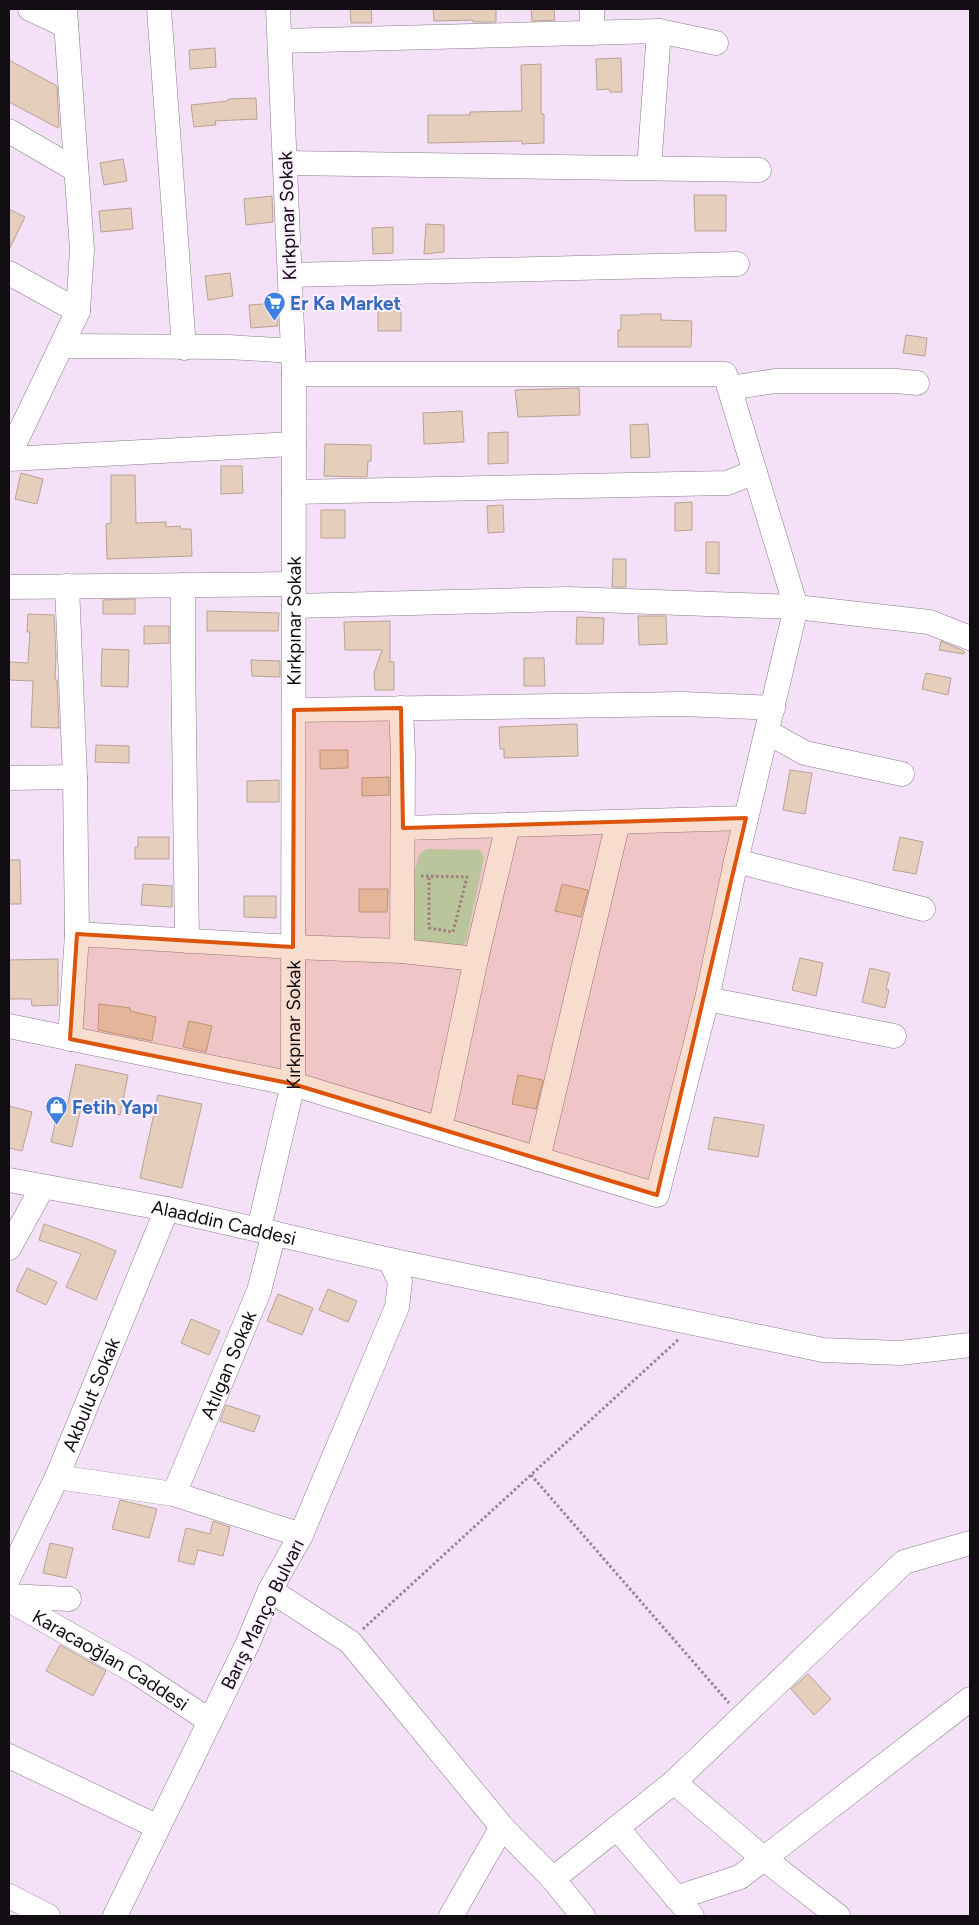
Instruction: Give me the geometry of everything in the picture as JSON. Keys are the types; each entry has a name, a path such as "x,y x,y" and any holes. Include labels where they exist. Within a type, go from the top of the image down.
{"street":[{"path":"30,9 66,17 82,250 78,311 9,457 294,444"},
{"path":"159,9 184,348"},
{"name":"Kırkpınar Sokak","path":"267,1231 293,1084 294,374 278,9"},
{"path":"592,9 592,33"},
{"path":"280,41 659,31 716,43"},
{"path":"649,168 659,31"},
{"path":"9,130 76,170"},
{"path":"285,163 760,170"},
{"path":"290,275 736,264"},
{"path":"9,274 78,311"},
{"path":"62,346 228,347 293,351"},
{"path":"9,1026 293,1084 657,1195 707,999 736,861 796,607 725,374 294,374"},
{"path":"730,388 775,381 917,382"},
{"path":"294,492 727,483 755,472"},
{"path":"9,587 183,585 293,595 568,599 796,607 929,622 970,638"},
{"path":"183,585 187,941"},
{"path":"67,586 75,777 77,934 70,1039"},
{"path":"294,710 683,704 773,708"},
{"path":"401,708 403,828 402,951"},
{"path":"767,732 805,753 902,774"},
{"path":"9,778 75,777"},
{"path":"403,828 746,818"},
{"path":"538,1159 618,822"},
{"path":"440,1129 476,958 508,825"},
{"path":"736,861 924,908"},
{"path":"77,934 293,947 402,951 476,958"},
{"path":"707,999 894,1036"},
{"name":"Alaaddin Caddesi","path":"9,1180 42,1188 167,1209 390,1260 823,1350 900,1353 970,1346"},
{"path":"9,1248 42,1188"},
{"name":"Akbulut Sokak","path":"9,1577 56,1477 167,1209"},
{"name":"Atılgan Sokak","path":"174,1494 259,1291 267,1231"},
{"name":"Barış Manço Bulvarı","path":"115,1916 248,1643 270,1590 301,1534 397,1307 400,1282 390,1260"},
{"path":"56,1477 174,1494 301,1534"},
{"path":"553,1879 674,1782 904,1562 970,1543"},
{"path":"270,1590 350,1642 502,1827 553,1879 584,1916"},
{"path":"9,1596 70,1598"},
{"name":"Karacaoğlan Caddesi","path":"9,1600 140,1674 210,1721"},
{"path":"676,1898 740,1877 970,1699"},
{"path":"9,1756 158,1827"},
{"path":"674,1782 763,1858 838,1916"},
{"path":"451,1916 502,1827"},
{"path":"617,1828 692,1916"},
{"path":"9,1896 48,1916"}],"path":[{"path":"415,876 429,876 467,877 453,932 429,928 429,876"},
{"path":"350,1642 695,1324"},
{"path":"531,1475 742,1717"}],"highlighted area":[{"path":"401,708 403,828 746,818 657,1195 293,1084 70,1039 77,934 293,947 294,710"}],"green space":[{"path":"427,849 480,850 484,858 466,942 460,948 416,942 414,932 415,870 420,853"}],"building":[{"path":"350,9 371,9 372,23 351,23"},
{"path":"433,9 496,9 496,22 473,22 473,20 434,21"},
{"path":"531,9 554,9 555,20 532,21"},
{"path":"215,48 216,67 190,69 189,50"},
{"path":"621,58 622,92 610,92 609,89 597,90 596,59"},
{"path":"9,60 57,86 58,128 9,102"},
{"path":"541,64 541,114 544,114 544,143 522,144 522,141 428,143 428,115 470,115 470,112 522,111 521,65"},
{"path":"256,98 257,119 215,121 216,125 194,127 191,105 228,101 228,99"},
{"path":"123,159 127,181 104,185 100,163"},
{"path":"694,195 726,195 726,231 695,231"},
{"path":"272,196 273,222 246,225 244,199"},
{"path":"131,208 133,229 101,232 99,211"},
{"path":"9,209 25,217 9,250"},
{"path":"426,224 444,225 444,252 424,254"},
{"path":"393,227 393,253 373,254 372,228"},
{"path":"230,273 233,296 208,300 205,276"},
{"path":"378,300 401,300 401,331 378,331"},
{"path":"277,303 278,326 251,328 249,305"},
{"path":"661,314 661,320 692,321 691,347 618,347 618,330 621,330 621,315"},
{"path":"906,335 927,338 925,356 903,353"},
{"path":"579,388 580,415 518,417 515,390"},
{"path":"462,411 464,442 424,444 423,413"},
{"path":"648,424 650,457 631,458 630,425"},
{"path":"508,432 508,463 488,464 488,433"},
{"path":"325,444 371,445 371,461 368,461 367,477 324,476"},
{"path":"221,466 242,466 243,493 221,494"},
{"path":"21,473 43,479 37,504 15,499"},
{"path":"111,475 135,475 136,523 166,522 166,527 180,526 181,529 191,529 192,556 107,559 106,524 111,523"},
{"path":"692,502 692,530 675,531 675,503"},
{"path":"503,505 504,532 488,533 487,506"},
{"path":"321,510 345,510 345,538 321,538"},
{"path":"706,542 719,542 719,574 706,573"},
{"path":"613,559 626,559 626,587 612,587"},
{"path":"135,599 135,614 103,614 103,600"},
{"path":"207,611 279,613 278,631 207,631"},
{"path":"28,614 54,615 55,680 57,680 59,728 31,727 33,681 9,680 9,662 28,663 30,632 27,632"},
{"path":"638,616 666,616 667,644 639,645"},
{"path":"577,617 604,618 603,644 576,644"},
{"path":"390,621 390,662 394,662 394,690 375,690 374,673 382,650 345,650 344,622"},
{"path":"144,626 169,626 169,643 144,644"},
{"path":"941,641 964,651 964,654 939,650"},
{"path":"102,649 129,650 128,687 101,686"},
{"path":"524,658 544,658 545,686 524,686"},
{"path":"251,660 280,661 280,677 252,676"},
{"path":"926,673 951,678 948,695 922,689"},
{"path":"577,724 578,756 504,758 504,749 500,749 499,727"},
{"path":"96,745 129,746 129,763 95,762"},
{"path":"320,750 348,750 348,768 320,769"},
{"path":"790,770 812,773 805,814 783,810"},
{"path":"389,777 389,795 362,796 362,778"},
{"path":"279,780 279,802 247,802 247,781"},
{"path":"138,837 169,837 169,859 135,859 135,847 138,847"},
{"path":"900,837 923,842 916,874 893,870"},
{"path":"9,860 20,860 21,904 9,904"},
{"path":"143,884 172,886 172,907 141,905"},
{"path":"562,884 588,890 581,917 555,911"},
{"path":"359,889 388,889 387,912 359,912"},
{"path":"244,896 276,896 276,918 244,917"},
{"path":"800,958 823,963 816,996 792,990"},
{"path":"58,959 58,1005 32,1006 31,999 9,999 9,960"},
{"path":"870,968 890,973 886,989 889,990 885,1008 862,1002"},
{"path":"99,1004 130,1008 130,1011 156,1017 152,1041 98,1030"},
{"path":"189,1021 212,1026 206,1052 183,1047"},
{"path":"76,1064 128,1075 120,1115 81,1108 72,1147 51,1142 58,1111 66,1112"},
{"path":"518,1075 543,1080 536,1109 512,1104"},
{"path":"158,1095 202,1104 182,1188 140,1178"},
{"path":"9,1106 32,1112 22,1151 9,1148"},
{"path":"714,1117 764,1125 758,1157 708,1149"},
{"path":"44,1224 116,1251 96,1300 66,1287 81,1254 39,1240"},
{"path":"27,1268 57,1282 46,1305 16,1291"},
{"path":"328,1289 357,1301 348,1322 319,1310"},
{"path":"278,1294 313,1308 302,1335 267,1321"},
{"path":"191,1319 220,1331 209,1355 181,1343"},
{"path":"226,1405 260,1416 254,1432 220,1421"},
{"path":"120,1500 157,1509 149,1538 112,1529"},
{"path":"213,1521 230,1527 223,1556 198,1550 194,1565 178,1561 186,1528 210,1534"},
{"path":"50,1543 73,1548 66,1578 43,1573"},
{"path":"60,1645 106,1671 93,1696 46,1671"},
{"path":"808,1674 831,1699 814,1715 791,1689"}],"place":[{"name":"Er Ka Market","path":"274,322"},
{"name":"Fetih Yapı","path":"56,1126"}]}
